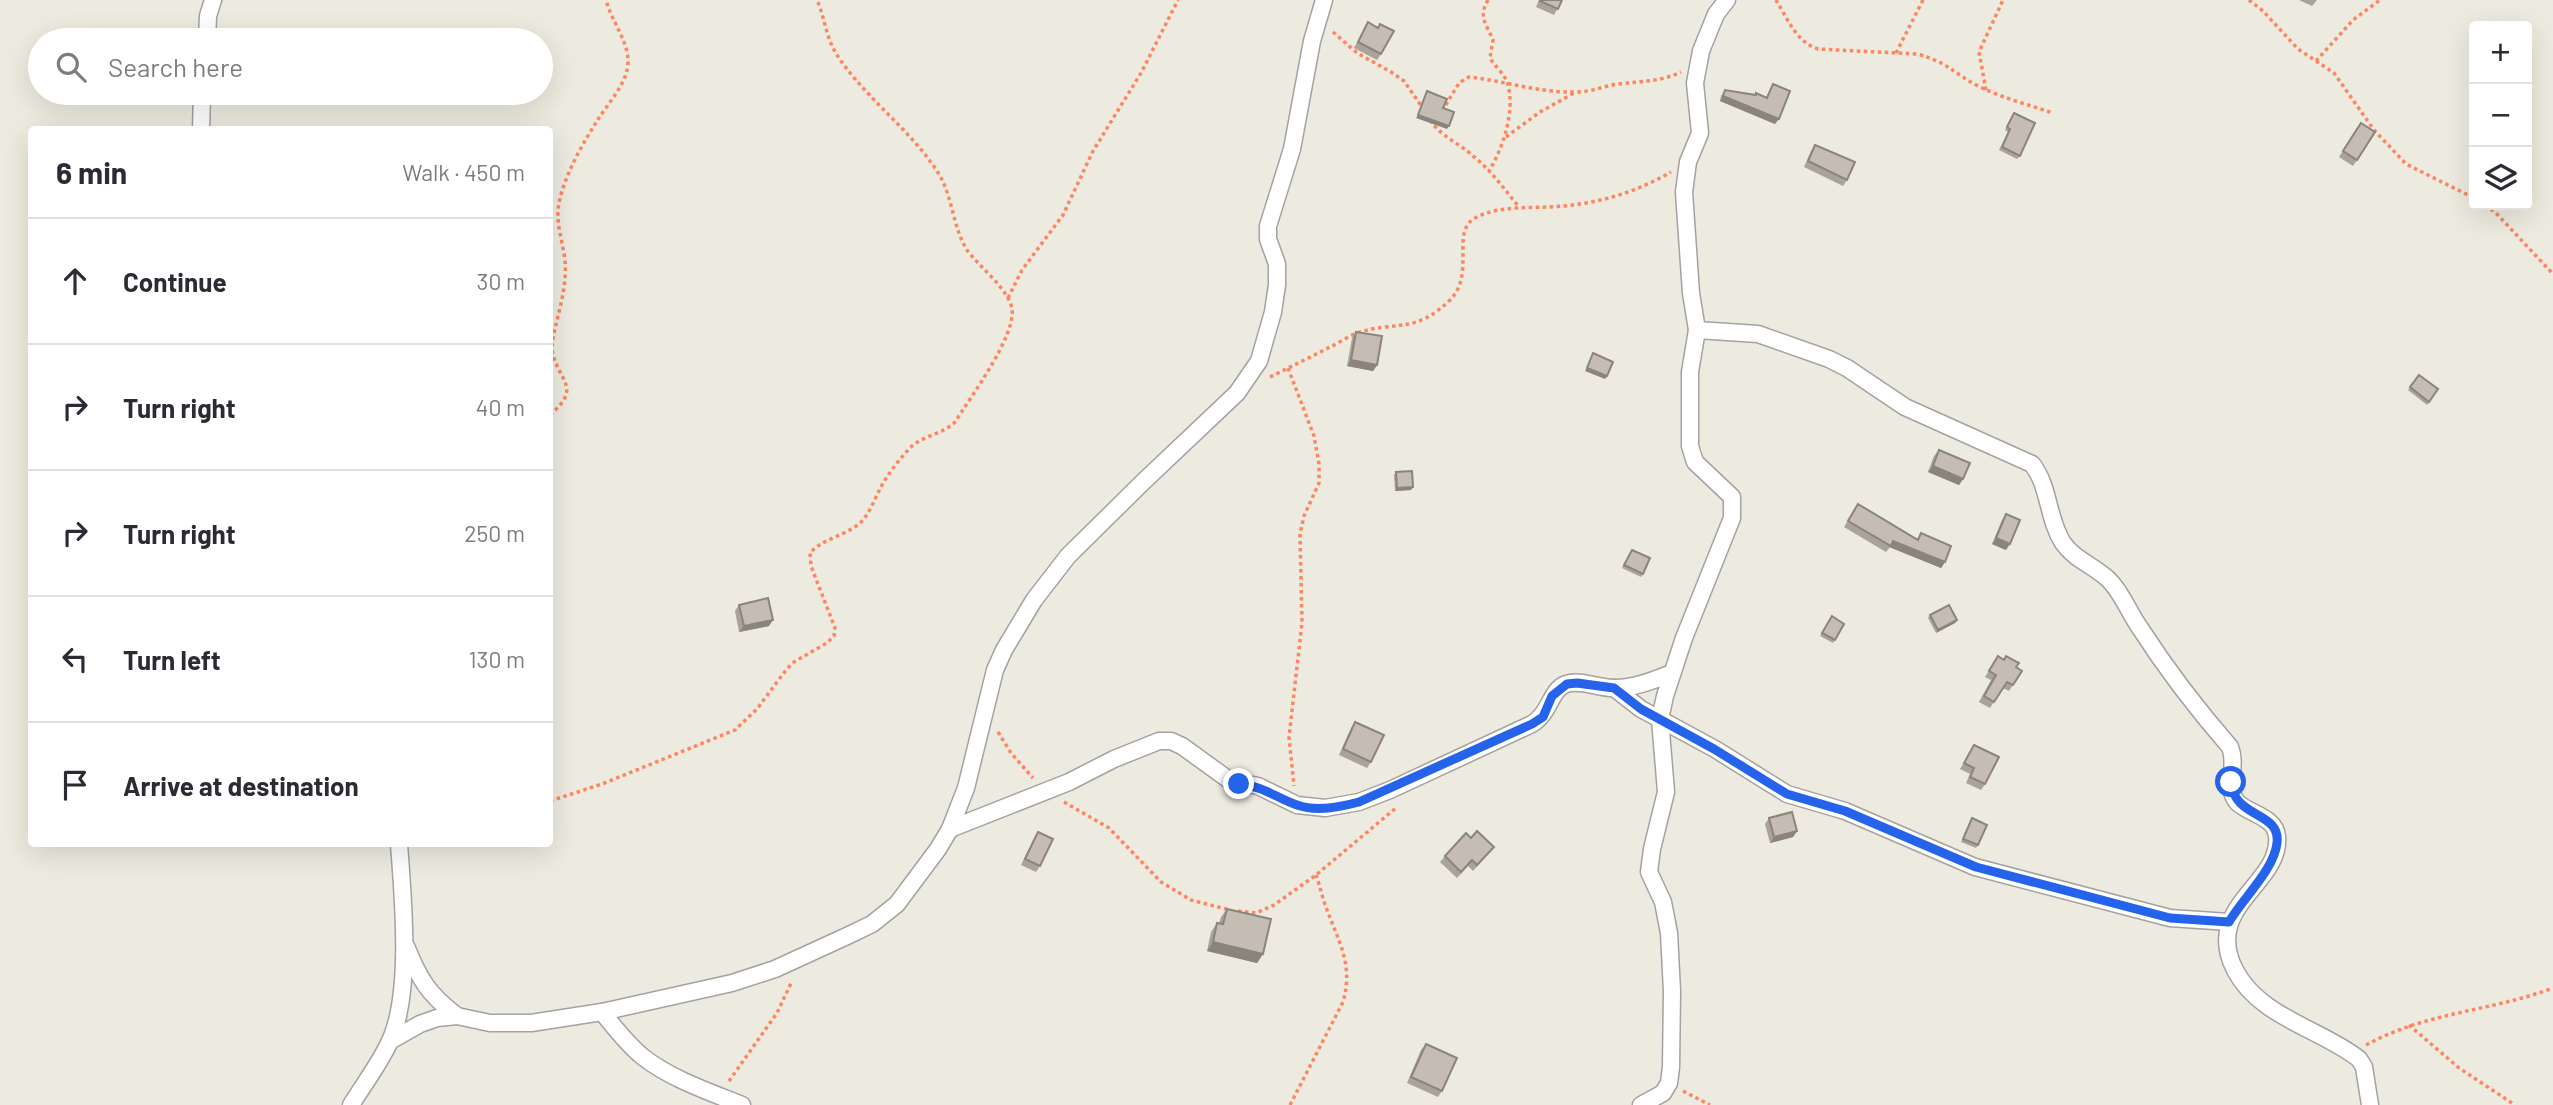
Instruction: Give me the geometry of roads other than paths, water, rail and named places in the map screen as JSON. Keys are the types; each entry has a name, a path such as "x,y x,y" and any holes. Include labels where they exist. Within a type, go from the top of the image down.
{"street":[{"path":"208,28 213,0"},
{"path":"390,1041 437,1018 457,1016 510,1024 602,1012 732,984 775,969 872,924 897,904 938,849 950,828 966,789 995,670 1034,600 1068,556 1237,393 1259,360 1273,312 1277,285 1277,264 1268,239 1268,226 1292,149 1317,21 1324,0"},
{"path":"1641,1105 1663,1093 1669,1083 1672,990 1669,933 1663,902 1649,872 1666,793 1660,719 1672,673 1732,518 1732,497 1695,462 1690,446 1690,372 1697,330 1690,283 1684,192 1688,162 1700,133 1695,83 1698,63 1716,14 1727,0"},
{"path":"201,126 202,105"},
{"path":"1697,330 1758,334 1829,359 1905,407 2032,464 2040,474 2052,522 2062,541 2081,562 2108,579 2165,665 2230,747 2234,756 2232,793 2237,802 2273,826 2277,834 2272,859 2229,922 2227,938 2233,967 2241,982 2277,1013 2359,1059 2364,1068 2370,1105"},
{"path":"950,828 1046,791 1159,741 1171,741 1229,780 1258,786 1297,805 1341,807 1390,790 1532,724 1543,717 1552,696 1567,684 1614,688 1635,686 1672,673"},
{"path":"1614,688 1628,701 1787,794 1845,811 1976,867 2170,918 2229,922"},
{"path":"351,1105 390,1041 398,1016 402,991 403,941 399,847"},
{"path":"403,941 421,982 441,1004 457,1016"},
{"path":"602,1012 644,1058 742,1105"}]}
